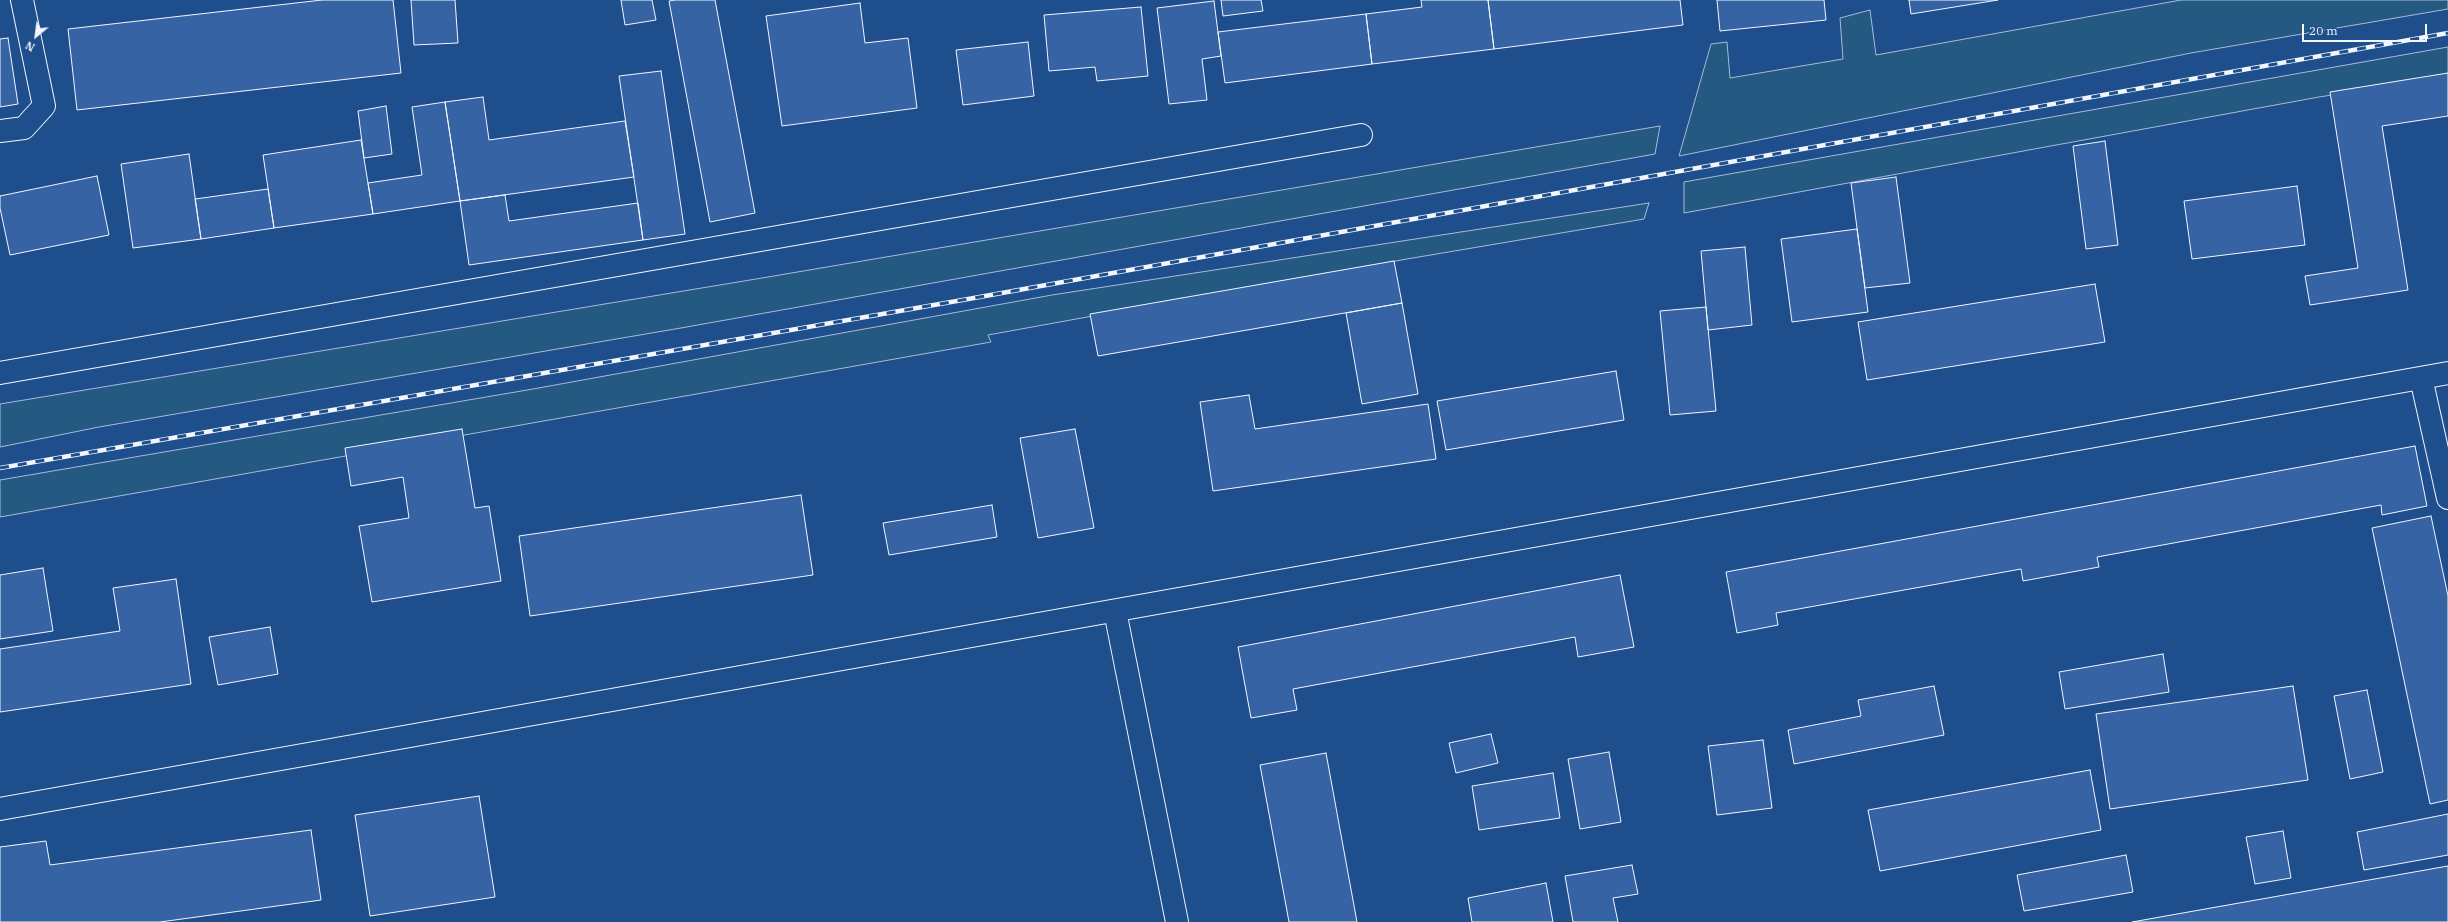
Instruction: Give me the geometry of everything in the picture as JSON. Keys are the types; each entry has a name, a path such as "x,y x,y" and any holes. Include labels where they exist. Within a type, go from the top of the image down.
{"street":[{"path":"0,131 24,128 44,106 22,0"},
{"path":"0,373 1361,135"},
{"path":"0,809 2448,373"},
{"path":"2421,378 2448,498"},
{"path":"1115,611 1177,922"}],"shaded area":[{"path":"2181,0 2448,0 2448,9 2191,53 1679,156 1711,44 1727,42 1730,78 1843,59 1840,18 1870,10 1876,55"},
{"path":"2448,47 2448,77 2319,97 1684,213 1684,182"},
{"path":"1660,126 1655,154 681,328 99,427 0,447 0,404 756,279"},
{"path":"1649,203 1644,219 1407,259 988,335 991,342 0,517 0,480 533,389 1052,295"}],"building":[{"path":"322,0 393,0 401,73 77,110 68,29"},
{"path":"411,0 455,0 458,43 414,45"},
{"path":"621,0 652,0 656,20 625,25"},
{"path":"715,0 755,213 710,222 669,1"},
{"path":"1221,0 1261,0 1263,11 1223,16"},
{"path":"1421,0 1488,0 1494,49 1372,64 1366,14 1422,7"},
{"path":"1488,0 1680,0 1683,25 1494,49"},
{"path":"1717,0 1824,0 1826,20 1720,31"},
{"path":"1909,0 1998,0 1911,14"},
{"path":"1214,1 1221,56 1202,59 1207,100 1169,104 1157,8"},
{"path":"860,3 865,43 908,38 917,108 782,126 766,16"},
{"path":"1141,7 1148,76 1097,81 1095,67 1049,71 1044,15"},
{"path":"1366,14 1372,64 1225,83 1218,32"},
{"path":"8,38 18,104 0,107 0,39"},
{"path":"1028,42 1034,96 963,105 956,50"},
{"path":"661,71 685,234 643,240 619,76"},
{"path":"2448,73 2448,116 2382,126 2408,290 2310,305 2305,276 2358,268 2330,92"},
{"path":"483,97 489,140 625,121 634,177 460,201 445,102"},
{"path":"445,102 460,201 373,214 368,183 422,175 412,107"},
{"path":"386,106 392,154 364,158 358,111"},
{"path":"361,140 373,214 274,228 263,155"},
{"path":"2105,141 2118,245 2086,249 2073,146"},
{"path":"189,154 201,239 133,248 121,164"},
{"path":"97,176 109,235 10,255 0,208 0,196"},
{"path":"1896,177 1910,283 1865,288 1851,183"},
{"path":"2297,186 2305,245 2192,259 2184,201"},
{"path":"268,189 274,228 201,239 195,199"},
{"path":"505,195 509,221 638,203 643,240 469,265 460,201"},
{"path":"1857,229 1868,312 1792,322 1781,239"},
{"path":"1745,247 1752,325 1708,330 1701,251"},
{"path":"1394,261 1402,303 1098,356 1090,314"},
{"path":"2095,284 2105,342 1867,380 1858,322"},
{"path":"1402,303 1418,394 1362,404 1346,313"},
{"path":"1706,307 1716,411 1670,415 1660,311"},
{"path":"1616,371 1624,420 1446,450 1437,401"},
{"path":"1249,395 1255,429 1428,404 1436,459 1213,491 1200,402"},
{"path":"462,429 475,508 489,506 501,581 372,602 359,526 409,518 403,477 351,486 345,448"},
{"path":"1075,429 1094,528 1038,538 1020,438"},
{"path":"2415,446 2427,506 2382,515 2381,505 2097,557 2099,567 2023,581 2021,569 1776,613 1778,625 1737,633 1726,572"},
{"path":"801,495 813,575 530,616 519,536"},
{"path":"992,505 997,537 889,555 883,523"},
{"path":"2431,516 2448,596 2448,800 2430,804 2372,528"},
{"path":"43,568 53,631 0,639 0,575"},
{"path":"1620,575 1634,647 1578,657 1575,637 1293,689 1297,710 1251,718 1238,647"},
{"path":"176,579 191,684 0,712 0,649 120,631 113,588"},
{"path":"270,627 278,674 218,685 209,637"},
{"path":"2163,654 2169,692 2065,709 2059,672"},
{"path":"1934,686 1944,735 1794,764 1788,730 1861,716 1858,700"},
{"path":"2293,686 2308,780 2110,809 2096,714"},
{"path":"2367,690 2383,772 2350,779 2334,696"},
{"path":"1491,734 1498,763 1456,773 1449,743"},
{"path":"1763,740 1772,808 1717,815 1708,746"},
{"path":"1609,752 1621,822 1580,829 1568,759"},
{"path":"1326,753 1357,922 1289,922 1260,765"},
{"path":"2090,770 2101,830 1880,871 1868,810"},
{"path":"1553,773 1560,818 1479,830 1472,786"},
{"path":"479,796 495,897 370,916 355,815"},
{"path":"2448,814 2448,855 2364,870 2357,832"},
{"path":"311,830 321,900 160,922 0,922 0,847 46,841 50,865"},
{"path":"2283,831 2291,878 2255,884 2246,837"},
{"path":"2126,855 2133,892 2024,911 2017,875"},
{"path":"1632,865 1638,894 1613,898 1618,922 1573,922 1565,876"},
{"path":"2448,866 2448,922 2132,922"},
{"path":"1546,883 1553,922 1472,922 1468,898"}],"railway":[{"path":"0,468 974,298 2448,33"}]}
